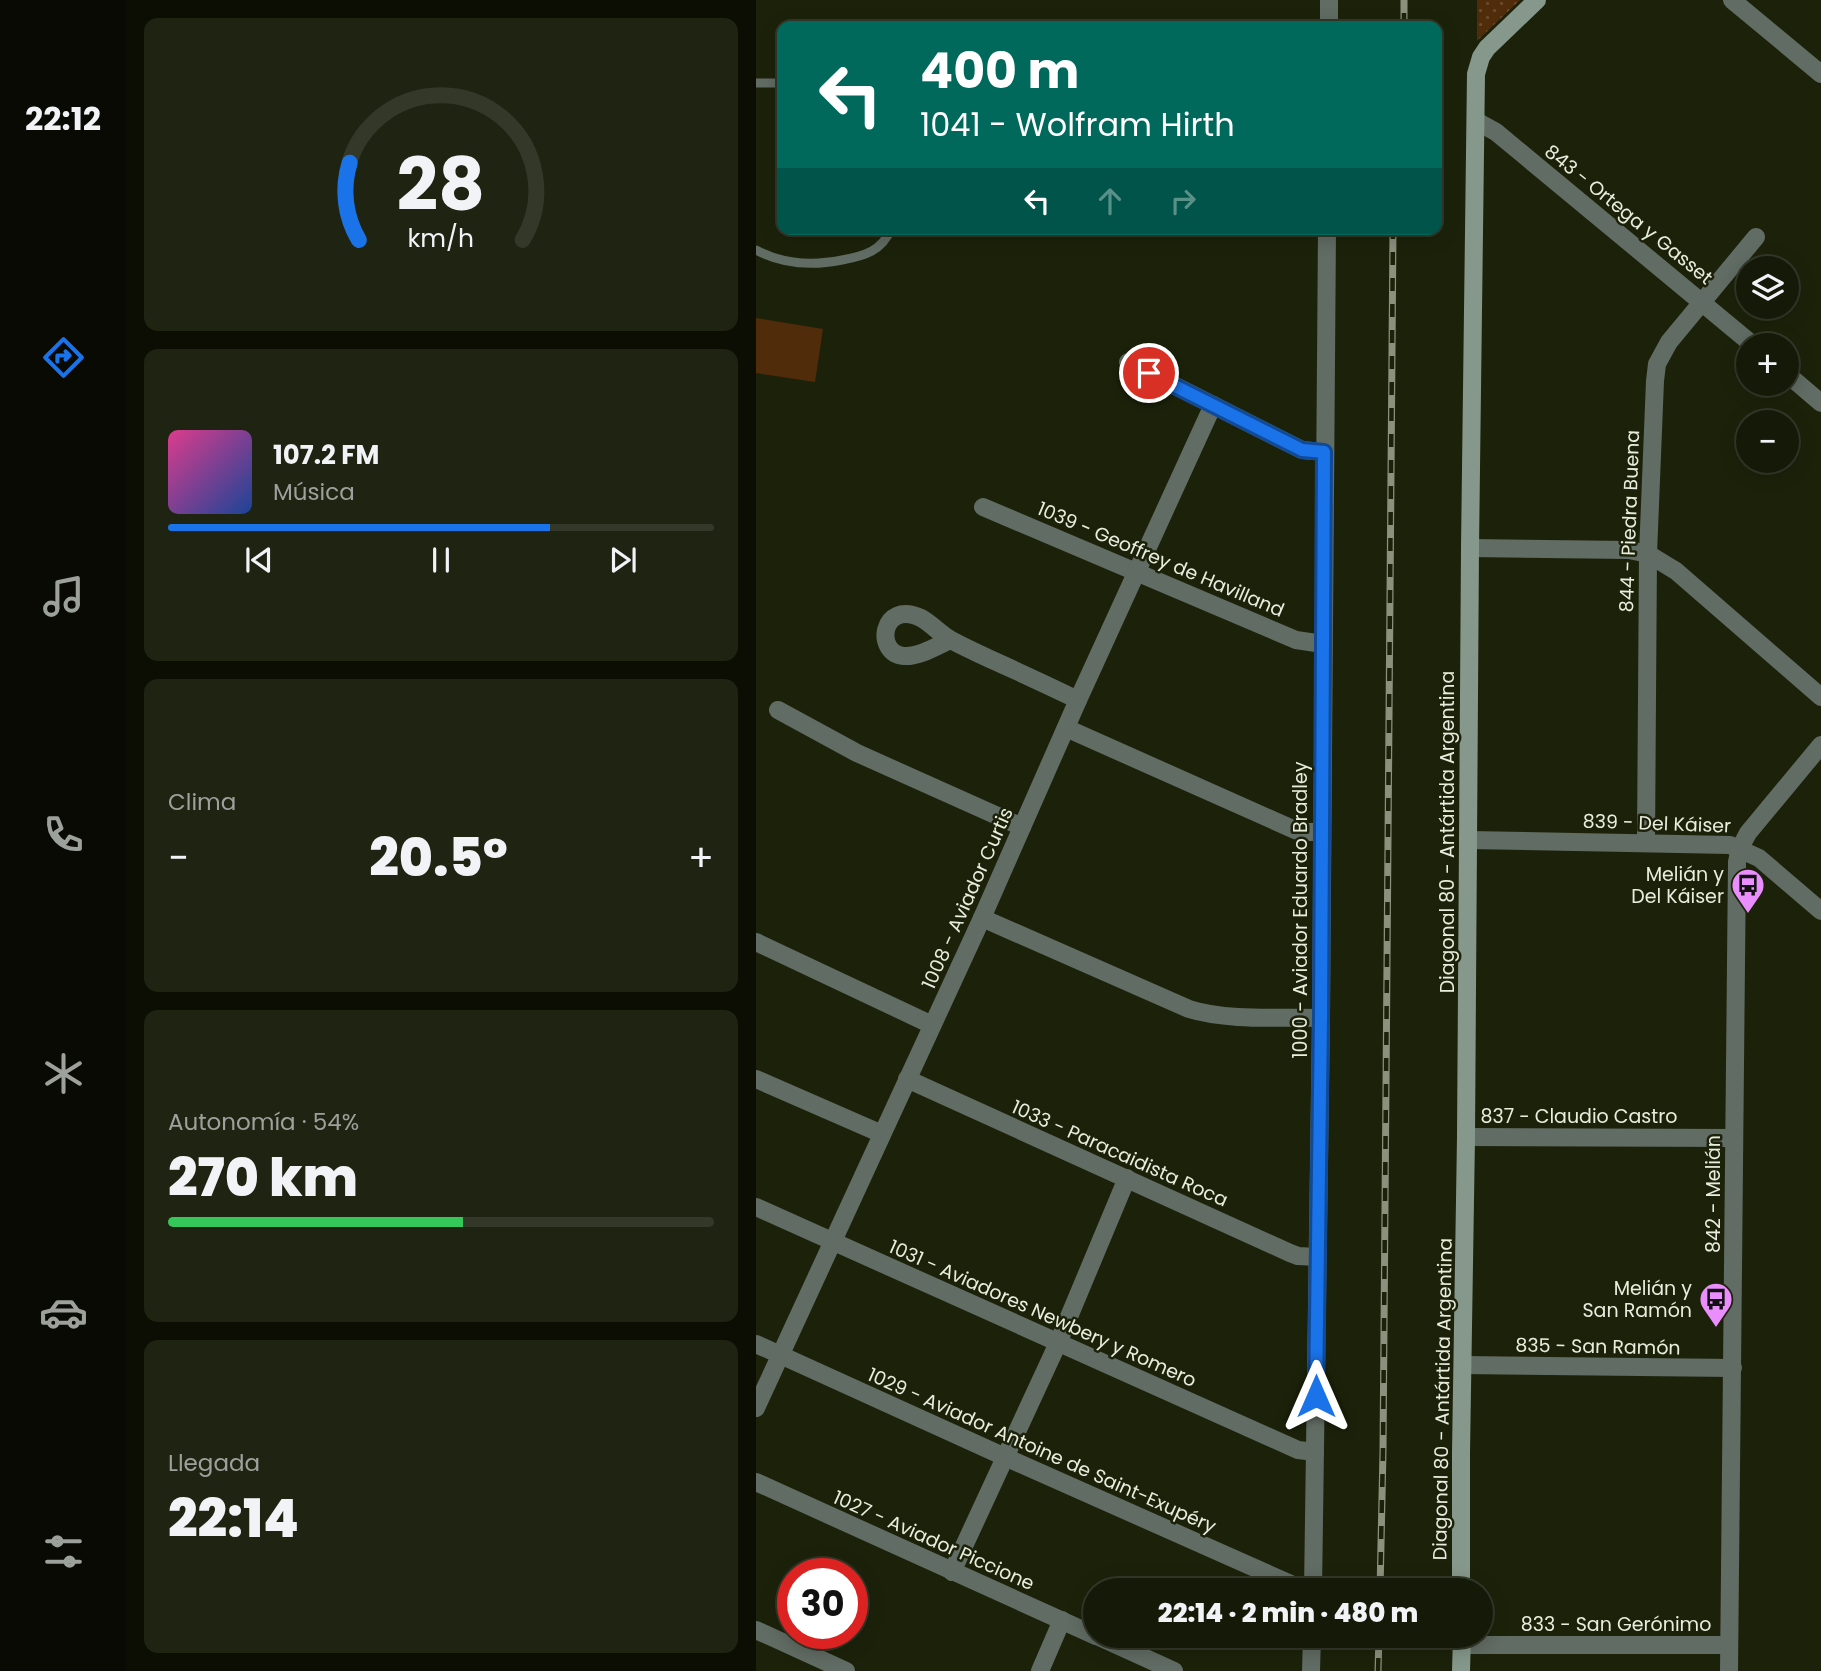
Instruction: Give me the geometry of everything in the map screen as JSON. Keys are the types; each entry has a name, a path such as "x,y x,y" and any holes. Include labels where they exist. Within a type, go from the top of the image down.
{"main road":[{"name":"Diagonal 80 - Antártida Argentina","path":"1461,1578 1476,74 1487,48 1537,0"},
{"path":"1461,1671 1462,1648"}],"street":[{"path":"1329,0 1329,21"},
{"path":"1732,0 1821,74"},
{"name":"843 - Ortega y Gasset","path":"1476,121 1496,132 1739,333"},
{"name":"1000 - Aviador Eduardo Bradley","path":"1313,1578 1321,1018 1327,235"},
{"name":"844 - Piedra Buena","path":"1646,842 1648,554 1657,364 1670,342 1756,237"},
{"path":"1128,362 1302,450 1324,452"},
{"path":"1799,384 1821,403"},
{"name":"1008 - Aviador Curtis","path":"756,1408 982,918 1213,405"},
{"name":"1039 - Geoffrey de Havilland","path":"983,507 1296,640 1323,644"},
{"path":"1470,548 1629,550 1648,554 1676,571 1821,697"},
{"path":"950,639 1078,700"},
{"path":"778,710 857,753 1022,827"},
{"path":"1066,728 1295,830 1321,832"},
{"name":"842 - Melián","path":"1729,1671 1737,862 1740,848 1748,834 1821,745"},
{"name":"839 - Del Káiser","path":"1468,840 1722,844 1740,848 1759,858 1821,911"},
{"path":"982,918 1203,1014 1321,1018"},
{"path":"756,942 932,1025"},
{"path":"756,1079 882,1134"},
{"name":"1033 - Paracaidista Roca","path":"907,1079 1290,1254 1317,1257"},
{"name":"837 - Claudio Castro","path":"1466,1136 1734,1138"},
{"path":"952,1572 1058,1343 1127,1178"},
{"name":"1031 - Aviadores Newbery y Romero","path":"756,1207 1298,1450 1315,1452"},
{"name":"1029 - Aviador Antoine de Saint-Exupéry","path":"756,1343 1277,1578"},
{"name":"835 - San Ramón","path":"1463,1365 1733,1368"},
{"name":"1027 - Aviador Piccione","path":"756,1482 1083,1630"},
{"path":"1040,1671 1062,1620"},
{"path":"756,1630 846,1671"},
{"name":"833 - San Gerónimo","path":"1493,1641 1729,1645"},
{"name":"1027 - Aviador Piccione","path":"1123,1648 1174,1671"},
{"path":"1311,1671 1312,1648"}],"lane":[{"path":"756,83 777,83"},
{"path":"756,250 778,260 825,263 862,257 882,244 887,235"}],"shaded area":[{"path":"1477,0 1520,0 1477,41"},
{"path":"756,318 823,329 815,382 756,373"}],"railway":[{"path":"1404,0 1404,21"},
{"path":"1380,1578 1393,235"},
{"path":"1378,1671 1379,1648"}],"place":[{"name":"Melián y Del Káiser","path":"1748,915"},
{"name":"Melián y San Ramón","path":"1716,1329"}],"route":[{"path":"1149,373 1302,450 1324,452 1316,1396"}]}
